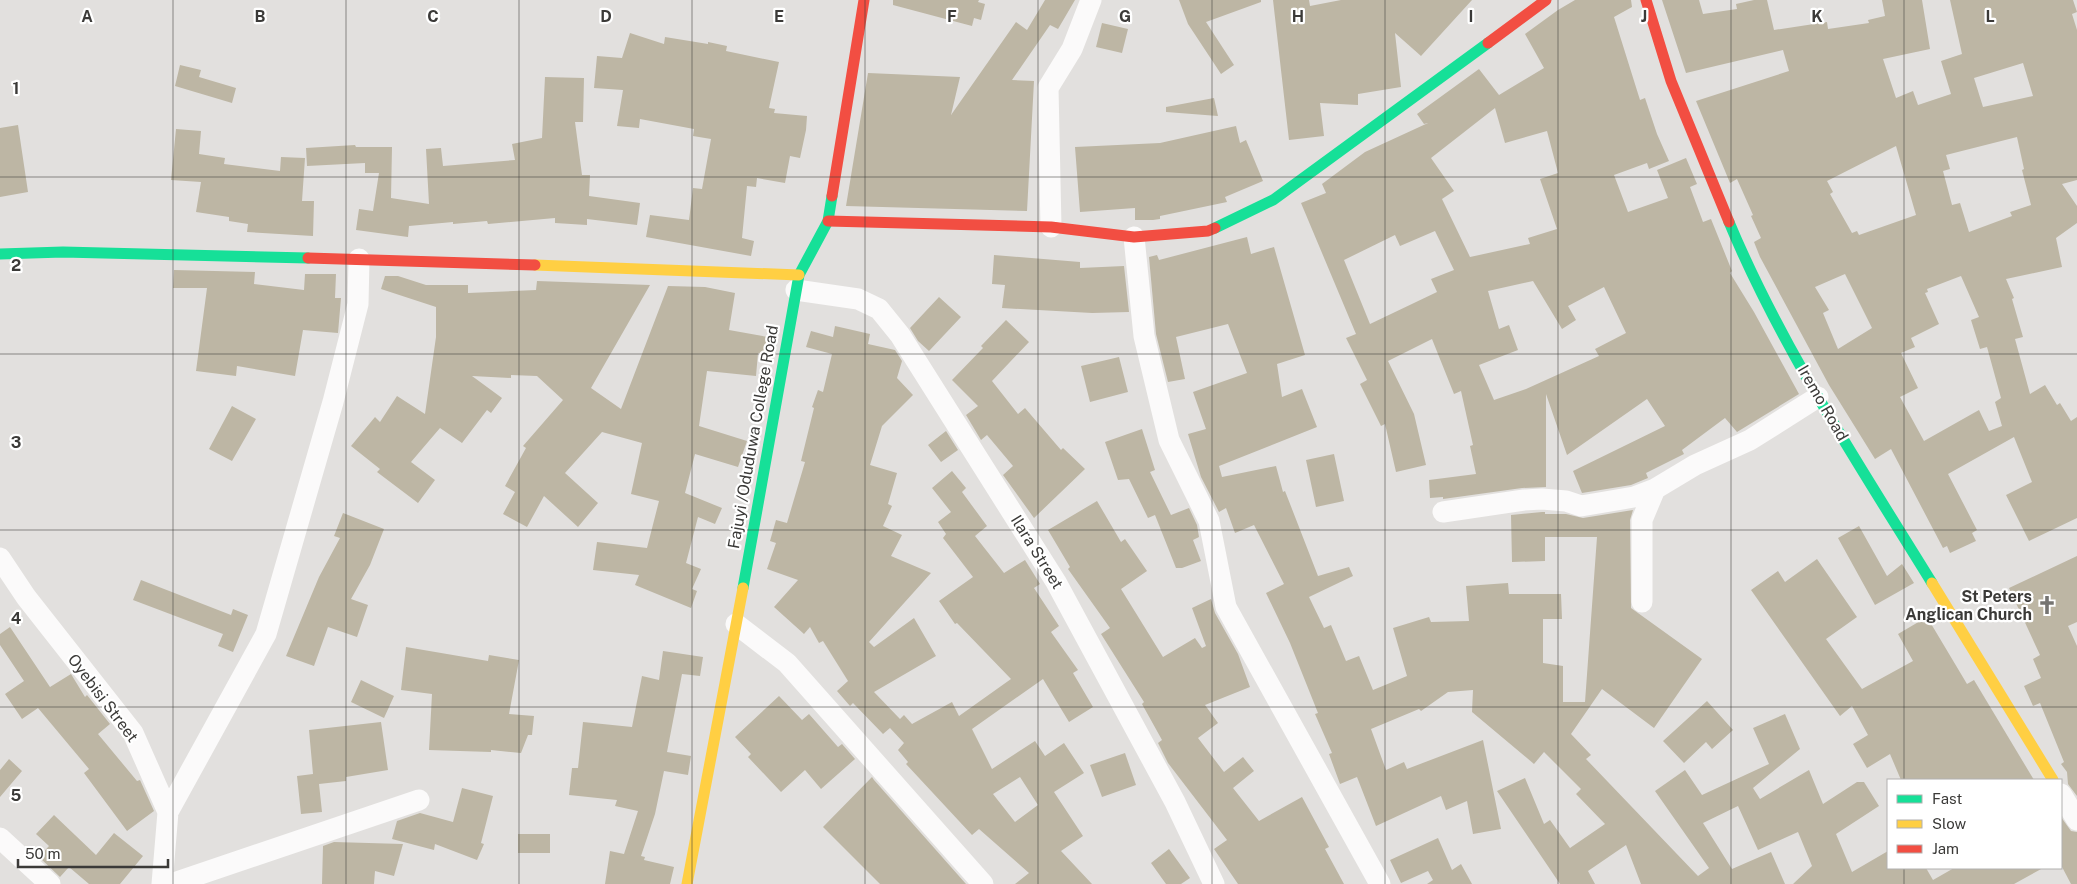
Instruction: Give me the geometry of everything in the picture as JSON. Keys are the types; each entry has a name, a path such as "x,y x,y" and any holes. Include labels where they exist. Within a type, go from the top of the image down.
{"street":[{"name":"Fajuyi /Oduduwa College Road","path":"687,884 798,283 828,221 864,0"},
{"path":"1051,227 1048,88 1072,49 1090,0"},
{"path":"828,221 1051,227 1134,237 1208,231 1273,200 1546,0"},
{"name":"Iremo Road","path":"1646,0 1671,81 1748,268 1818,397 2052,779"},
{"path":"1134,237 1144,336 1169,440 1209,521 1226,607 1380,884"},
{"path":"0,254 63,252 359,259 798,283"},
{"path":"168,812 266,634 277,603 358,304 359,259"},
{"name":"Ilara Street","path":"798,283 858,299 879,309 900,335 1056,582 1175,802 1214,884"},
{"path":"1443,512 1542,499 1566,501 1581,506 1634,497 1655,489 1694,465 1750,440 1818,397"},
{"path":"1642,602 1642,520 1655,489"},
{"name":"Oyebisi Street","path":"0,558 26,597 133,734 168,812 162,884"},
{"path":"736,624 787,664 983,884"},
{"path":"2062,796 2077,820"},
{"path":"171,884 420,800"},
{"path":"0,838 50,884"}],"building":[{"path":"893,0 979,0 978,2 985,4 981,20 974,18 972,26 893,5"},
{"path":"1045,0 1075,0 1058,29 1050,25 1012,80 1034,81 1027,211 846,206 868,73 960,77 951,115 1016,22 1027,30"},
{"path":"1179,0 1261,0 1261,2 1206,22 1234,65 1221,74 1188,24"},
{"path":"1273,0 1309,0 1310,6 1341,0 1472,0 1421,56 1395,33 1401,87 1358,94 1358,105 1320,103 1324,136 1289,140"},
{"path":"1575,0 1631,0 1632,7 1614,17 1640,100 1645,98 1657,134 1669,161 1649,169 1647,163 1614,175 1628,212 1668,198 1657,170 1686,158 1697,184 1690,187 1703,222 1711,219 1732,271 1730,273 1754,312 1799,394 1737,432 1725,418 1682,450 1684,454 1646,473 1648,478 1631,485 1582,493 1573,471 1665,426 1647,399 1567,455 1546,394 1546,487 1522,488 1443,499 1443,497 1430,498 1429,480 1476,474 1470,446 1473,445 1461,391 1454,394 1432,339 1388,361 1414,414 1426,465 1396,472 1385,424 1381,426 1360,384 1367,380 1346,338 1356,334 1301,203 1326,193 1322,184 1365,152 1428,123 1424,124 1417,114 1479,69 1499,95 1544,68 1525,34","holes":["1495,108 1505,143 1547,131 1558,173 1540,179 1557,229 1528,238 1530,244 1470,257 1442,199 1454,191 1431,158","1435,231 1454,270 1431,279 1437,292 1370,324 1344,260 1395,235 1400,246","1533,281 1562,329 1576,320 1568,306 1604,287 1626,333 1595,349 1599,356 1526,389 1494,400 1479,365 1518,350 1509,325 1499,329 1488,291"]},
{"path":"1662,0 1699,0 1703,14 1737,9 1736,4 1754,0 1767,0 1774,30 1827,22 1828,29 1869,23 1868,20 1885,16 1882,0 1922,0 1930,49 1883,59 1896,98 1913,91 1918,105 1951,94 1941,61 1962,54 1950,0 2073,0 2077,12 2072,14 2077,30 2077,180 2062,184 2077,206 2077,223 2056,238 2062,267 2006,279 2014,298 2012,299 2023,337 2015,339 2030,394 2045,385 2057,405 2060,403 2071,421 2077,417 2077,518 2029,541 2006,495 2032,482 2014,437 1948,474 1977,530 1972,533 1976,541 1950,553 1947,546 1943,548 1891,449 1875,459 1829,385 1760,257 1754,242 1761,238 1751,216 1753,215 1737,179 1730,183 1696,101 1789,71 1783,50 1686,73","holes":["2023,63 2033,96 1983,107 1974,78","2017,137 2024,169 2022,170 2031,205 2010,212 2012,216 1969,232 1960,203 1952,205 1943,171 1950,169 1946,155","1896,146 1916,215 1859,235 1857,231 1852,233 1830,194 1833,192 1827,181","1845,274 1872,328 1838,349 1823,313 1829,310 1815,287","1961,276 1979,317 1971,320 1980,349 1987,347 2001,398 1995,402 2002,426 1989,431 1979,410 1924,441 1900,397 1918,388 1901,353 1915,347 1911,338 1939,324 1925,293 1928,292 1927,289"]},
{"path":"1102,23 1128,29 1122,53 1096,47"},
{"path":"630,33 664,44 665,37 708,44 708,42 727,46 726,51 779,62 769,108 775,109 774,113 807,116 806,130 800,158 790,156 785,183 757,178 756,187 747,186 742,238 754,241 751,256 646,237 650,215 689,220 693,188 702,189 711,139 693,136 694,129 640,119 639,128 617,126 623,90 594,88 597,56 622,58"},
{"path":"180,65 201,70 199,77 236,88 232,103 175,86"},
{"path":"545,77 584,78 583,122 575,122 582,175 590,175 589,196 640,203 637,225 587,219 587,225 555,223 555,218 488,224 487,221 409,226 408,237 356,230 359,209 373,211 379,173 365,173 365,163 307,166 306,148 355,145 356,147 392,147 391,198 429,204 426,149 441,148 443,166 515,160 512,144 542,138"},
{"path":"1214,98 1218,116 1166,112 1166,107"},
{"path":"18,125 28,192 0,197 0,128"},
{"path":"1236,126 1240,143 1246,140 1263,181 1225,197 1227,202 1160,216 1160,219 1153,220 1135,220 1135,208 1080,212 1075,147 1160,143"},
{"path":"176,129 201,131 199,154 225,158 224,164 280,171 281,157 305,158 302,201 314,201 313,236 247,232 248,224 229,221 229,217 196,212 201,182 171,180"},
{"path":"1247,237 1251,254 1274,247 1305,355 1277,364 1282,397 1302,389 1317,427 1219,466 1222,477 1276,466 1283,492 1285,491 1318,576 1349,567 1353,576 1309,597 1324,628 1331,625 1346,661 1359,656 1373,690 1407,676 1393,628 1429,617 1431,622 1469,621 1466,586 1508,583 1509,594 1561,594 1562,619 1543,619 1543,663 1563,666 1563,702 1585,702 1597,537 1545,537 1545,561 1512,562 1511,515 1545,512 1545,514 1566,514 1583,518 1633,510 1630,520 1631,608 1702,659 1654,728 1602,689 1571,734 1591,755 1586,759 1698,876 1709,868 1655,791 1685,770 1702,795 1769,764 1753,728 1785,714 1800,749 1753,788 1760,799 1809,770 1823,804 1857,782 1864,782 1879,806 1836,834 1852,872 1887,852 1887,869 1927,869 1933,880 1952,869 2041,869 2014,884 1793,884 1812,866 1798,832 1758,850 1738,806 1703,823 1732,869 1771,852 1785,884 1641,884 1626,845 1588,871 1595,884 1560,884 1497,791 1525,778 1544,824 1550,820 1570,848 1605,824 1576,794 1581,789 1544,752 1534,764 1472,712 1473,690 1448,692 1421,711 1419,709 1371,729 1386,770 1404,762 1407,769 1483,740 1501,829 1473,834 1467,801 1446,810 1441,796 1376,826 1357,777 1340,784 1329,754 1332,753 1315,714 1318,713 1290,643 1266,593 1284,584 1254,525 1235,533 1226,508 1219,512 1201,477 1188,434 1206,429 1193,392 1247,373 1228,324 1176,337 1185,379 1168,382 1156,334 1149,257 1157,255 1159,260"},
{"path":"994,255 1080,262 1080,268 1124,266 1129,312 1092,313 1002,308 1005,285 992,284"},
{"path":"174,270 255,272 254,284 304,290 305,274 336,274 335,298 341,298 338,333 303,330 295,376 237,366 236,376 196,371 207,288 173,288"},
{"path":"385,276 398,276 426,285 468,285 468,293 536,290 537,281 650,285 591,388 621,409 668,286 705,287 735,293 729,330 768,337 764,354 758,353 756,376 707,371 699,426 747,441 738,467 695,454 685,493 722,508 715,524 698,517 686,563 701,569 692,589 697,591 691,608 635,585 639,575 593,570 597,542 647,548 659,501 631,494 642,443 602,432 565,473 598,503 578,527 544,496 527,527 503,514 515,492 505,486 526,448 523,446 563,400 537,376 511,375 511,378 472,376 502,398 491,413 487,410 462,443 440,428 411,462 435,480 418,503 377,472 380,469 351,446 375,417 380,422 397,396 425,414 436,337 436,307 381,289"},
{"path":"939,297 961,317 929,351 918,341 910,328"},
{"path":"1006,320 1029,342 992,381 1018,414 1025,408 1061,450 1063,448 1085,469 1034,518 1003,475 1013,466 987,435 981,440 966,415 978,406 952,380 983,348 981,346"},
{"path":"835,326 870,334 868,344 895,350 902,361 897,378 913,395 882,426 870,465 897,473 888,504 892,506 883,526 902,535 891,556 931,573 869,642 874,647 914,618 936,656 874,692 900,719 904,715 912,724 952,702 959,716 1011,679 957,623 955,624 939,601 973,577 943,538 946,534 938,522 951,512 932,488 952,471 966,488 962,492 987,526 975,536 1004,573 1025,560 1040,584 1034,588 1059,626 1051,632 1078,670 1073,673 1093,707 1069,722 1043,679 972,729 992,769 1035,741 1045,756 1064,743 1084,773 1054,792 1083,836 1061,851 1092,884 1015,884 1029,873 979,829 972,835 906,764 908,762 898,750 904,743 890,728 883,734 853,703 850,706 837,691 848,681 823,641 819,643 810,627 804,634 774,607 798,580 767,569 776,543 770,541 776,520 787,523 805,462 801,461 814,408 812,407 818,390 823,392 832,354 806,347 811,331 833,337","holes":["1020,777 1038,805 1015,822 993,794"]},
{"path":"1119,357 1128,392 1090,402 1081,366"},
{"path":"232,406 256,419 232,461 209,449"},
{"path":"1142,429 1155,470 1150,472 1171,515 1189,508 1197,525 1199,537 1193,540 1201,561 1182,568 1176,568 1155,515 1148,518 1129,479 1118,480 1105,442"},
{"path":"946,431 958,450 941,462 928,445"},
{"path":"1334,454 1344,501 1316,507 1306,460"},
{"path":"1097,501 1121,542 1125,539 1147,571 1121,589 1163,657 1195,638 1202,648 1206,646 1192,608 1211,599 1215,613 1238,654 1250,687 1205,705 1218,723 1198,738 1224,772 1243,757 1254,771 1233,788 1259,821 1302,797 1329,847 1325,849 1344,884 1238,884 1214,849 1227,840 1168,763 1158,743 1162,740 1142,704 1144,702 1101,634 1110,628 1068,569 1070,567 1048,530"},
{"path":"343,513 384,529 370,565 351,599 368,605 357,637 328,627 314,666 286,656 319,577 340,538 334,536"},
{"path":"1859,526 1887,576 1902,564 1914,583 1875,605 1838,538"},
{"path":"2077,556 2077,622 2068,626 2077,646 2077,796 2068,784 2067,772 2061,764 2064,762 2040,703 2033,706 2024,686 2041,678 2033,659 2040,655 2009,588"},
{"path":"1817,559 1857,617 1826,639 1862,689 1913,661 1898,634 1927,617 1967,684 1974,680 2033,779 1901,779 1890,754 1867,768 1853,744 1868,735 1852,706 1840,716 1751,590 1778,571 1785,582"},
{"path":"141,580 231,615 233,609 248,615 233,652 218,646 223,634 133,600"},
{"path":"10,627 50,687 71,674 85,697 87,695 110,724 98,734 137,781 140,780 154,811 127,831 84,773 89,769 38,708 22,719 5,694 24,681 0,645 0,634"},
{"path":"406,647 488,661 489,655 519,660 509,714 534,716 532,735 528,735 521,753 491,750 491,752 429,750 432,694 401,690"},
{"path":"663,651 703,657 700,676 682,674 667,752 691,756 688,775 664,771 655,814 641,856 645,857 644,860 674,867 670,884 605,884 610,851 624,854 638,811 615,806 617,800 569,795 572,768 578,768 583,722 632,727 642,676 659,680"},
{"path":"361,680 394,696 384,718 351,702"},
{"path":"779,696 802,720 809,714 838,747 842,744 855,759 821,789 805,770 781,792 748,757 751,754 735,737"},
{"path":"1707,701 1733,730 1712,749 1706,742 1684,763 1663,741"},
{"path":"381,722 388,770 346,777 346,781 319,784 322,812 301,814 297,776 313,774 309,730"},
{"path":"1125,753 1136,785 1102,797 1090,765"},
{"path":"9,759 22,771 0,797 0,770"},
{"path":"872,777 966,884 880,884 823,827"},
{"path":"462,788 493,796 481,843 484,844 477,860 435,844 434,850 392,839 397,821 420,813 453,822"},
{"path":"54,815 96,855 114,833 143,856 120,884 89,884 69,867 60,877 39,857 49,846 36,834"},
{"path":"2062,818 2071,831 2077,832 2077,884 2071,884 2062,867"},
{"path":"518,834 550,834 550,853 518,853"},
{"path":"1438,838 1452,870 1461,864 1472,884 1427,884 1433,880 1428,871 1401,883 1390,860"},
{"path":"334,842 403,844 394,876 375,871 374,884 322,884 323,846"},
{"path":"1169,849 1190,878 1181,884 1166,884 1151,863"}],"traffic: fast":[{"path":"1215,228 1273,200 1488,43"},
{"path":"743,588 799,275 828,221 832,196"},
{"path":"1729,222 1773,316 1823,406 1932,583"},
{"path":"0,254 63,252 308,258"}],"traffic: slow":[{"path":"535,265 799,275"},
{"path":"1932,583 2052,779"},
{"path":"687,884 743,588"}],"traffic: jam":[{"path":"832,196 864,0"},
{"path":"1488,43 1546,0"},
{"path":"1646,0 1671,81 1729,222"},
{"path":"828,221 1051,227 1134,237 1208,231 1215,228"},
{"path":"308,258 535,265"}],"place":[{"name":"St Peters Anglican Church","path":"2047,605"}]}
